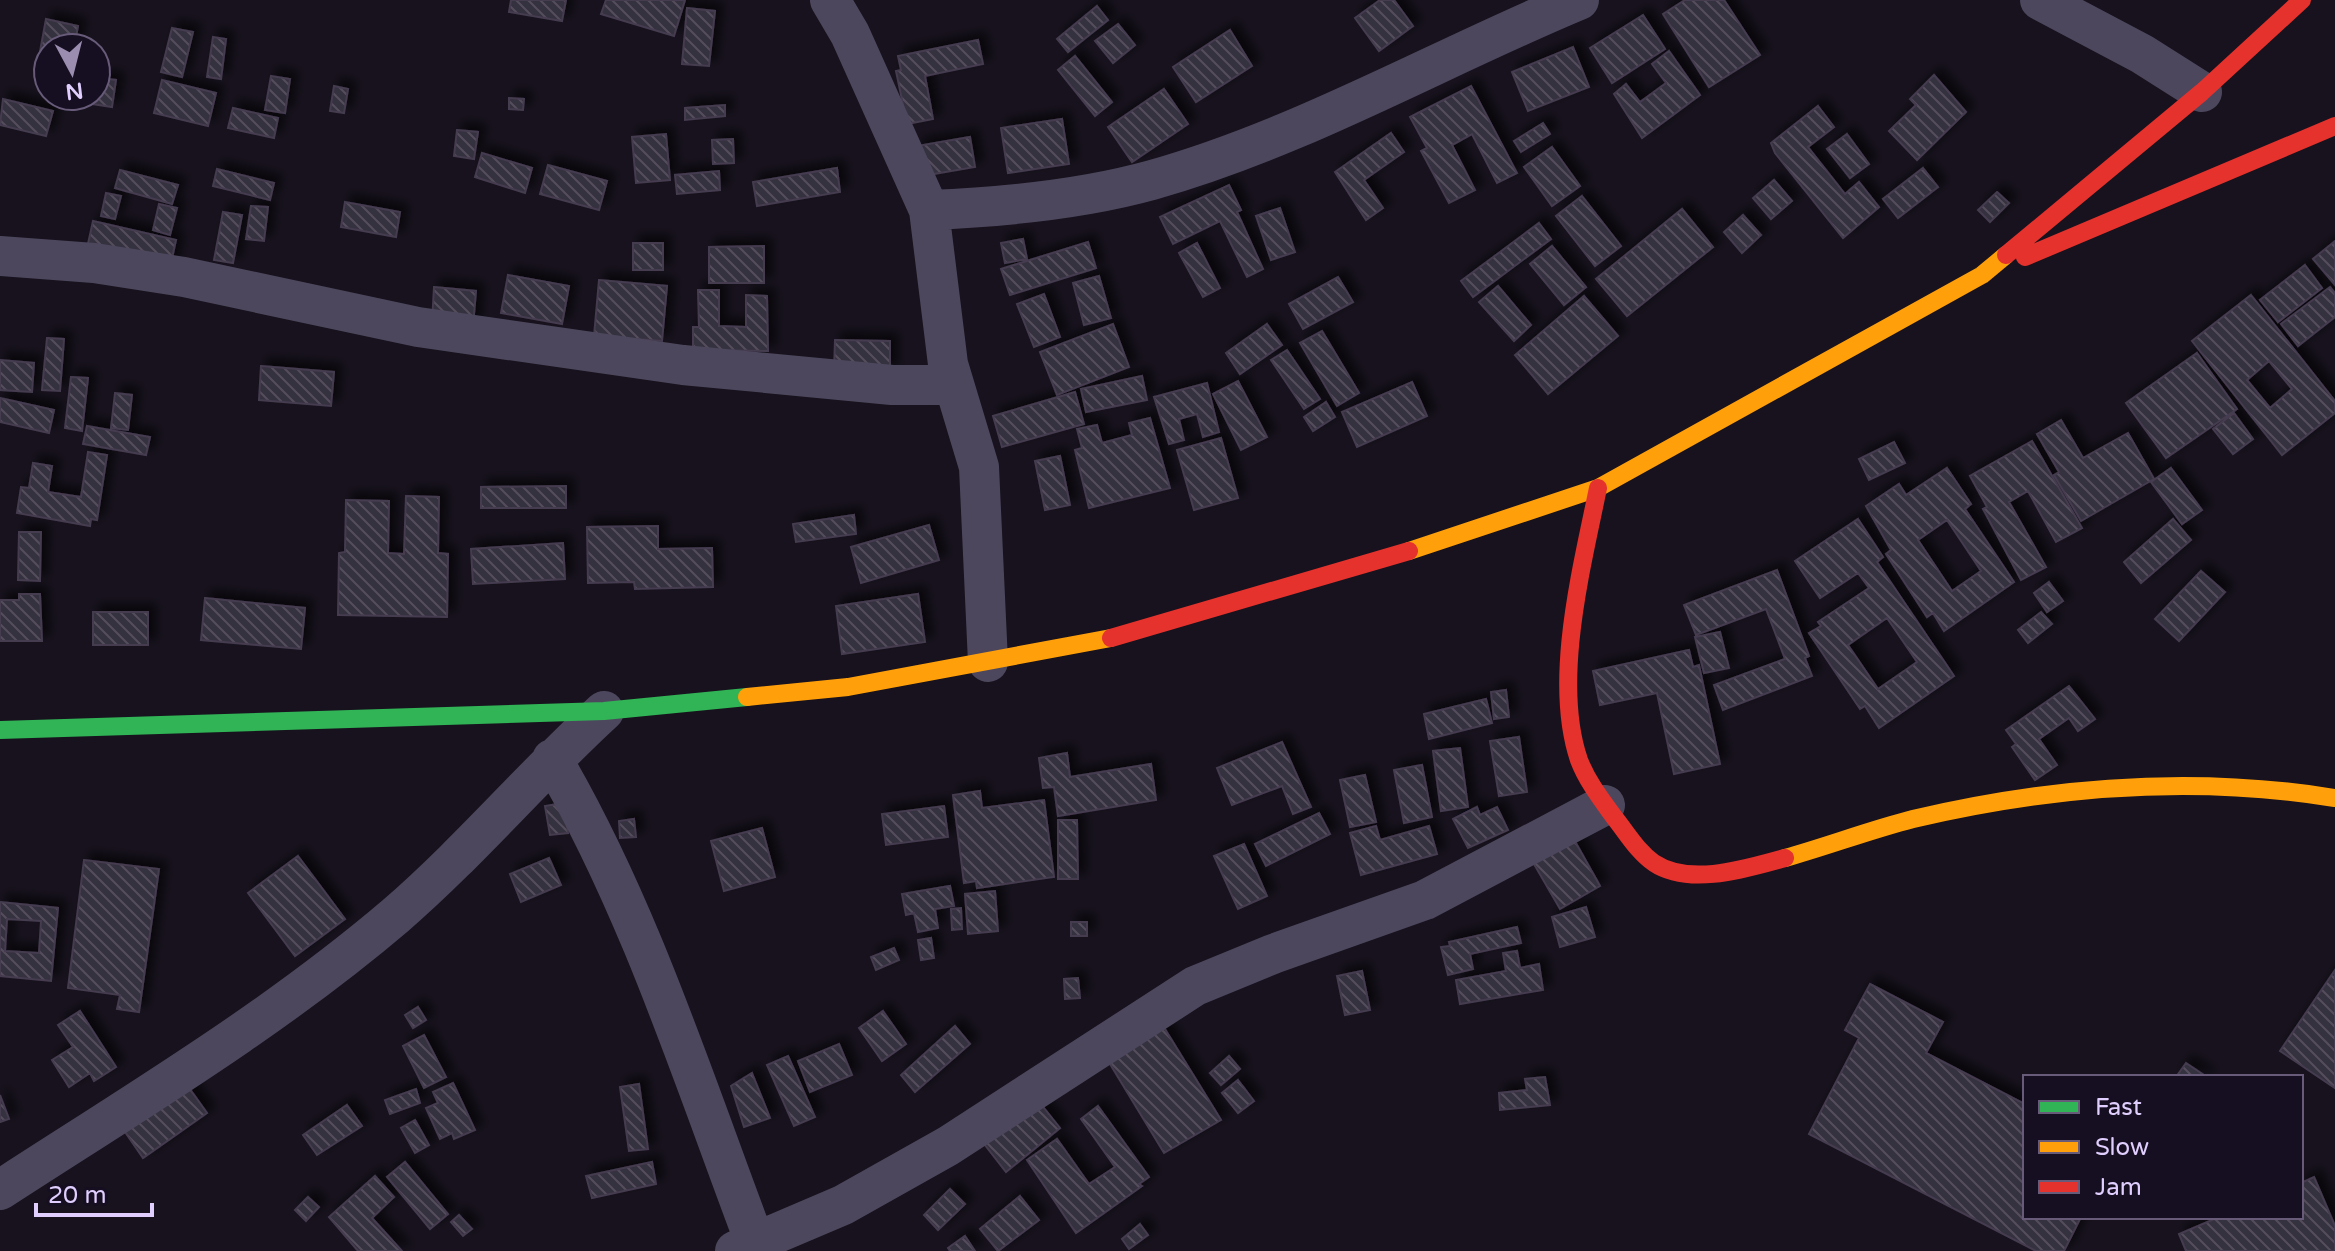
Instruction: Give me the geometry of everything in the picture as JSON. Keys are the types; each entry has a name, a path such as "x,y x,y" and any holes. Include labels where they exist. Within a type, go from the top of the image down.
{"main road":[{"path":"1982,275 2202,92 2302,0"},
{"path":"0,730 206,726 604,711 848,687 1167,625 1338,574 1598,488 1982,275 2335,126"},
{"path":"1598,488 1577,595 1572,731 1586,776 1605,805 1652,861 1679,872 1746,867 1914,819 2111,784 2151,782 2333,795"}],"street":[{"path":"830,0 850,34 929,210 953,385 979,467 988,662"},
{"path":"929,210 1003,207 1162,177 1282,134 1579,0"},
{"path":"2040,0 2142,54 2202,92"},
{"path":"0,256 94,263 169,275 418,327 683,365 892,385 953,385"},
{"path":"0,1190 262,1019 327,970 395,916 475,842 552,759 604,711"},
{"path":"552,759 589,822 623,897 745,1246 843,1205 948,1146 1195,986 1273,954 1425,900 1605,805"}],"building":[{"path":"511,0 566,0 562,21 509,12"},
{"path":"606,0 685,0 674,36 601,14"},
{"path":"1380,0 1394,0 1413,26 1379,51 1355,18"},
{"path":"1685,0 1724,0 1760,55 1709,87 1663,14"},
{"path":"1097,6 1108,20 1068,52 1057,39"},
{"path":"687,8 715,11 709,66 682,64"},
{"path":"1643,15 1665,49 1612,83 1590,48"},
{"path":"46,19 78,26 77,32 44,32"},
{"path":"1118,24 1135,45 1113,63 1095,41"},
{"path":"172,28 193,32 182,77 161,72"},
{"path":"1230,30 1252,66 1196,102 1173,67"},
{"path":"213,37 226,39 221,79 207,77"},
{"path":"978,40 983,64 925,76 933,119 907,124 896,71 901,70 898,56"},
{"path":"1573,47 1589,87 1528,111 1512,72"},
{"path":"1669,51 1700,95 1642,138 1614,94 1626,84 1640,102 1666,83 1652,64"},
{"path":"1075,56 1112,102 1095,116 1058,70"},
{"path":"1934,75 1966,112 1917,160 1889,131 1916,105 1910,99"},
{"path":"271,76 290,79 285,113 265,110"},
{"path":"112,80 116,80 112,107"},
{"path":"162,80 216,93 208,126 154,113"},
{"path":"334,86 348,89 344,113 330,111"},
{"path":"1471,86 1517,173 1497,183 1472,134 1452,145 1475,190 1449,203 1421,151 1427,148 1410,117"},
{"path":"1164,89 1188,124 1132,162 1108,127"},
{"path":"509,98 524,99 523,110 509,109"},
{"path":"3,99 32,106 32,112 53,112 46,136 0,125"},
{"path":"725,105 725,116 685,120 685,108"},
{"path":"1818,106 1834,127 1808,147 1845,194 1859,182 1879,207 1843,238 1775,153 1771,143"},
{"path":"233,108 278,118 274,138 228,128"},
{"path":"1062,119 1069,164 1008,173 1001,128"},
{"path":"1543,123 1550,134 1521,152 1514,141"},
{"path":"457,130 478,132 474,159 454,156"},
{"path":"1391,133 1404,152 1364,180 1383,208 1366,220 1335,172"},
{"path":"666,134 670,180 636,183 632,137"},
{"path":"1847,134 1869,164 1850,178 1827,149"},
{"path":"970,137 975,167 922,176 917,146"},
{"path":"733,139 734,163 713,164 712,140"},
{"path":"1552,147 1580,186 1552,206 1524,167"},
{"path":"482,153 532,168 525,193 475,177"},
{"path":"548,165 607,181 599,210 540,194"},
{"path":"837,168 840,192 757,206 753,182"},
{"path":"1923,168 1938,187 1898,218 1883,199"},
{"path":"217,169 274,183 270,200 213,186"},
{"path":"120,170 178,185 172,204 115,188"},
{"path":"719,171 720,190 677,194 675,175"},
{"path":"1774,180 1792,201 1771,219 1753,198"},
{"path":"1229,185 1241,210 1237,212 1263,269 1247,277 1220,221 1173,244 1160,217"},
{"path":"1997,192 2009,203 1990,222 1978,210"},
{"path":"106,193 121,196 115,219 101,216"},
{"path":"1582,196 1621,246 1595,266 1556,216"},
{"path":"345,202 400,212 396,237 341,227"},
{"path":"159,204 177,208 170,235 153,230"},
{"path":"251,206 268,207 264,241 246,239"},
{"path":"1280,208 1295,252 1271,260 1256,216"},
{"path":"1682,209 1713,247 1627,316 1596,279"},
{"path":"223,212 242,215 233,263 214,260"},
{"path":"1743,215 1761,235 1742,253 1724,232"},
{"path":"93,221 176,240 169,272 86,253"},
{"path":"1539,223 1551,239 1473,297 1461,281"},
{"path":"1023,239 1027,259 1005,263 1001,243"},
{"path":"2335,241 2335,285 2313,259"},
{"path":"1088,242 1096,268 1010,295 1001,269"},
{"path":"633,243 663,243 663,270 633,270"},
{"path":"1197,243 1220,288 1203,297 1179,253"},
{"path":"764,246 764,283 709,283 709,247"},
{"path":"1552,246 1586,287 1564,305 1530,264"},
{"path":"2305,265 2322,288 2278,322 2260,300"},
{"path":"508,275 569,286 562,324 501,313"},
{"path":"1099,276 1111,318 1084,325 1073,283"},
{"path":"1338,277 1353,302 1303,329 1289,304"},
{"path":"599,280 667,286 662,341 594,336"},
{"path":"1498,286 1531,325 1514,341 1479,302"},
{"path":"434,287 476,291 473,326 432,323"},
{"path":"2330,287 2335,293 2335,317 2298,346 2281,324"},
{"path":"698,290 719,290 719,326 746,327 746,295 767,296 768,351 693,350 693,327 699,327"},
{"path":"1044,294 1060,337 1034,347 1017,304"},
{"path":"2251,295 2335,401 2335,413 2282,455 2192,341","holes":["2269,361 2292,389 2270,408 2247,380"]},
{"path":"1584,296 1618,336 1548,394 1515,355"},
{"path":"1113,324 1129,367 1057,395 1040,352"},
{"path":"1267,324 1282,345 1240,374 1226,353"},
{"path":"1322,331 1359,393 1337,406 1300,343"},
{"path":"47,338 64,339 60,391 42,390"},
{"path":"835,340 890,341 890,371 834,370"},
{"path":"1287,350 1320,399 1304,409 1271,360"},
{"path":"2197,353 2237,409 2166,458 2126,403"},
{"path":"0,360 34,363 32,392 0,390"},
{"path":"261,366 334,372 331,406 259,400"},
{"path":"1142,376 1147,400 1086,412 1081,389"},
{"path":"71,377 88,378 82,431 65,428"},
{"path":"1238,381 1267,437 1241,450 1213,394"},
{"path":"1412,382 1427,416 1357,447 1342,412"},
{"path":"1207,383 1219,432 1203,437 1197,414 1179,419 1184,440 1169,444 1154,397"},
{"path":"1075,392 1084,424 1002,447 993,416"},
{"path":"115,393 132,395 128,430 111,428"},
{"path":"0,398 54,410 49,433 0,422"},
{"path":"1326,402 1335,417 1313,431 1304,417"},
{"path":"2234,413 2253,439 2233,454 2213,429"},
{"path":"1150,418 1170,488 1089,508 1075,450 1082,448 1077,429 1097,425 1102,443 1132,435 1129,423"},
{"path":"2061,420 2083,458 2128,433 2154,479 2081,521 2054,475 2059,472 2037,434"},
{"path":"87,426 150,437 146,455 83,444"},
{"path":"1221,438 1238,498 1194,510 1177,450"},
{"path":"2032,441 2082,528 2056,542 2028,491 2009,502 2046,567 2021,580 1983,509 1987,507 1970,476"},
{"path":"1894,442 1905,463 1869,480 1859,459"},
{"path":"88,452 107,455 97,520 91,519 90,526 17,513 21,487 29,488 33,463 52,466 48,492 81,497"},
{"path":"1060,456 1070,505 1045,510 1035,461"},
{"path":"1947,468 1971,504 1965,509 2014,582 1944,631 1933,613 1927,617 1886,554 1891,550 1866,506 1899,484 1906,495","holes":["1947,520 1981,571 1952,591 1918,540"]},
{"path":"2171,468 2202,510 2182,524 2151,482"},
{"path":"566,486 566,508 481,508 481,487"},
{"path":"406,496 439,497 438,553 448,554 447,617 338,615 339,553 345,552 346,500 389,501 388,553 404,554"},
{"path":"854,515 856,534 796,542 793,524"},
{"path":"1858,519 1883,557 1877,562 1954,676 1879,728 1865,706 1860,709 1809,633 1821,626 1818,622 1869,588 1858,573 1820,598 1795,561","holes":["1887,618 1917,662 1878,689 1848,645"]},
{"path":"2173,519 2191,540 2141,583 2124,562"},
{"path":"929,525 939,560 861,583 851,547"},
{"path":"658,526 658,549 712,548 713,587 635,589 634,582 588,583 587,527"},
{"path":"19,532 41,532 40,581 18,580"},
{"path":"563,543 565,579 473,584 471,549"},
{"path":"1777,570 1809,656 1805,658 1812,676 1723,710 1714,685 1785,659 1766,609 1696,635 1684,605"},
{"path":"2201,571 2225,592 2179,641 2155,619"},
{"path":"2049,582 2063,601 2047,612 2034,593"},
{"path":"19,594 40,594 42,641 0,641 0,600 19,600"},
{"path":"918,594 925,642 842,654 836,606"},
{"path":"205,598 305,608 301,649 201,640"},
{"path":"93,612 148,612 148,645 93,645"},
{"path":"2041,612 2052,624 2028,643 2018,630"},
{"path":"1720,632 1729,668 1704,673 1695,637"},
{"path":"1689,650 1693,667 1699,665 1720,764 1674,774 1657,693 1600,705 1593,671"},
{"path":"2069,686 2095,719 2078,731 2069,718 2039,739 2057,765 2035,780 2012,747 2016,744 2006,730"},
{"path":"1506,690 1509,717 1494,719 1491,692"},
{"path":"1486,699 1492,723 1429,739 1424,714"},
{"path":"1519,737 1527,792 1499,796 1490,741"},
{"path":"1282,742 1311,807 1293,814 1282,786 1232,805 1217,768"},
{"path":"1460,748 1468,807 1441,811 1433,751"},
{"path":"1067,753 1070,777 1151,764 1156,800 1058,816 1054,787 1043,788 1039,758"},
{"path":"1422,765 1432,817 1404,823 1394,770"},
{"path":"1365,775 1376,822 1350,827 1340,780"},
{"path":"980,791 982,808 1044,800 1054,877 977,888 976,881 964,883 953,795"},
{"path":"564,803 568,833 550,835 545,806"},
{"path":"944,806 948,837 886,845 882,814"},
{"path":"1477,807 1480,815 1497,807 1508,830 1468,848 1453,819"},
{"path":"1319,813 1330,834 1266,866 1255,844"},
{"path":"634,819 636,837 620,838 619,821"},
{"path":"1058,820 1077,820 1078,879 1058,879"},
{"path":"1376,826 1380,840 1429,826 1437,854 1361,875 1350,833"},
{"path":"762,828 775,877 724,891 711,841"},
{"path":"1572,836 1600,886 1560,909 1531,859"},
{"path":"1244,844 1267,896 1238,909 1214,856"},
{"path":"298,856 345,919 295,956 248,893"},
{"path":"549,858 561,885 521,902 510,874"},
{"path":"84,860 159,869 139,1012 117,1009 120,995 68,988"},
{"path":"950,886 954,906 935,909 938,928 918,932 914,913 906,915 902,894"},
{"path":"995,891 998,931 968,934 965,894"},
{"path":"0,902 58,908 51,981 0,976","holes":["7,919 41,921 39,953 5,951"]},
{"path":"1586,907 1595,937 1560,947 1552,917"},
{"path":"961,908 962,929 952,930 951,909"},
{"path":"1071,922 1087,922 1087,936 1071,936"},
{"path":"1517,927 1521,943 1470,954 1473,969 1448,975 1441,947 1450,946 1449,942"},
{"path":"931,938 934,958 921,960 918,940"},
{"path":"894,948 899,960 876,970 871,957"},
{"path":"1517,951 1520,968 1539,964 1543,990 1460,1004 1456,980 1506,971 1503,953"},
{"path":"2335,970 2335,1088 2280,1051"},
{"path":"1362,971 1370,1010 1345,1015 1337,976"},
{"path":"1078,978 1080,998 1065,999 1064,979"},
{"path":"1870,984 1943,1022 1926,1053 2023,1103 2023,1219 2080,1219 2064,1251 2036,1251 1809,1134 1859,1038 1845,1030"},
{"path":"418,1007 426,1020 413,1028 405,1015"},
{"path":"80,1011 116,1067 94,1081 90,1073 69,1087 52,1060 73,1047 58,1025"},
{"path":"883,1011 906,1044 882,1061 859,1028"},
{"path":"1160,1021 1221,1120 1164,1153 1104,1054"},
{"path":"955,1026 970,1044 915,1092 901,1075"},
{"path":"424,1035 446,1077 424,1088 403,1046"},
{"path":"839,1044 852,1075 810,1092 798,1061"},
{"path":"788,1056 815,1117 794,1126 767,1065"},
{"path":"1229,1056 1240,1069 1221,1085 1210,1073"},
{"path":"2186,1063 2204,1075 2177,1075"},
{"path":"752,1073 770,1118 744,1127 731,1086"},
{"path":"1545,1077 1550,1105 1500,1110 1499,1093 1527,1090 1525,1079"},
{"path":"1238,1080 1254,1101 1238,1113 1222,1093"},
{"path":"453,1083 475,1130 454,1139 452,1133 440,1139 426,1108 438,1103 433,1092"},
{"path":"639,1084 648,1149 629,1151 620,1087"},
{"path":"187,1085 207,1113 143,1158 123,1129"},
{"path":"416,1089 420,1103 390,1114 385,1100"},
{"path":"0,1095 9,1119 0,1122"},
{"path":"1036,1098 1060,1128 1006,1172 981,1140"},
{"path":"347,1105 362,1126 317,1155 303,1135"},
{"path":"1098,1106 1149,1177 1139,1184 1142,1186 1076,1233 1027,1160 1057,1139 1089,1184 1115,1167 1081,1119"},
{"path":"415,1120 429,1145 415,1153 401,1128"},
{"path":"405,1162 448,1214 430,1229 387,1177"},
{"path":"652,1162 656,1184 592,1198 586,1176"},
{"path":"375,1176 394,1197 372,1218 402,1251 358,1251 329,1217"},
{"path":"2314,1177 2335,1226 2335,1251 2186,1251 2179,1234 2214,1219 2303,1219 2303,1182"},
{"path":"950,1189 965,1204 938,1230 924,1215"},
{"path":"1020,1196 1039,1220 998,1251 980,1229"},
{"path":"308,1197 319,1207 306,1221 295,1210"},
{"path":"459,1215 472,1229 463,1236 451,1222"},
{"path":"1140,1224 1148,1235 1129,1249 1122,1239"},
{"path":"965,1236 975,1251 950,1251 948,1248"}],"traffic: fast":[{"path":"0,730 604,711 747,697"}],"traffic: slow":[{"path":"1409,551 1598,488 1982,275 2006,255"},
{"path":"747,697 848,687 1111,638"},
{"path":"1785,858 1913,819 2071,792 2176,786 2229,787 2335,798"}],"traffic: jam":[{"path":"2006,255 2202,92 2302,0"},
{"path":"2025,257 2335,126"},
{"path":"1598,488 1578,588 1569,660 1571,729 1586,775 1637,847 1654,863 1668,870 1702,875 1785,858"},
{"path":"1111,638 1409,551"}]}
